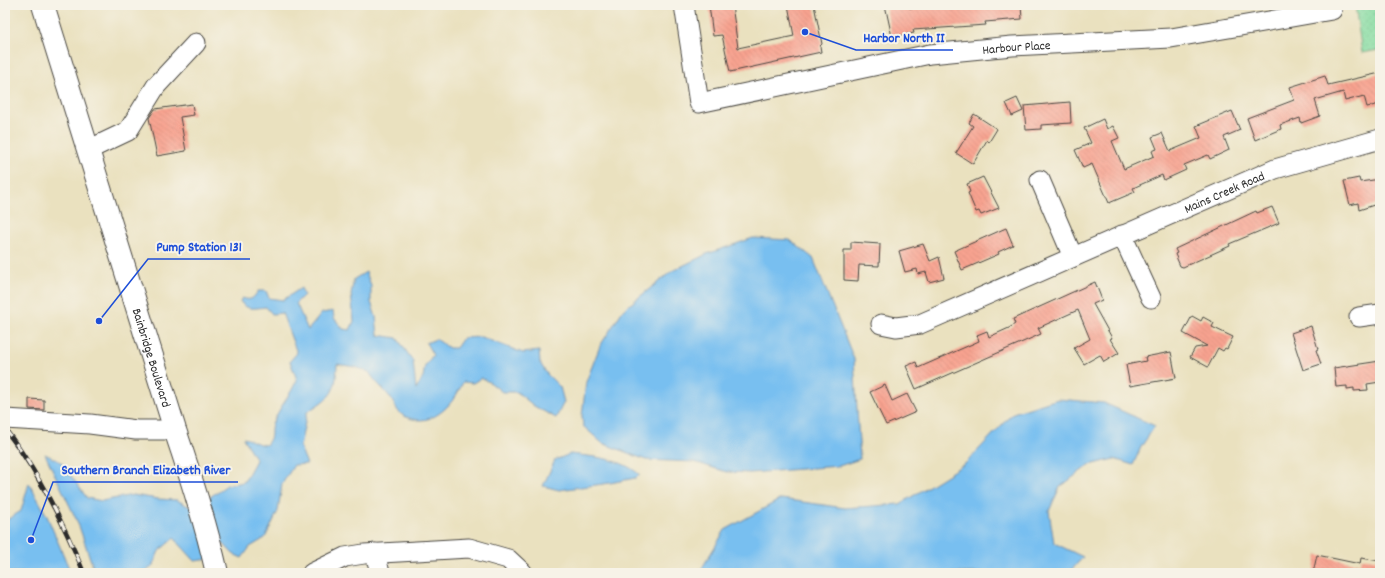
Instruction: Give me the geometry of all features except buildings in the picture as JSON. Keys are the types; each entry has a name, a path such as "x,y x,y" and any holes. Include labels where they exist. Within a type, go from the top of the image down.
{"main road":[{"name":"Bainbridge Boulevard","path":"44,5 175,430 208,532 217,573"}],"street":[{"name":"Harbour Place","path":"684,5 699,103 930,54 1004,47 1171,38 1332,10 1332,5"},
{"path":"88,150 128,131 156,86 196,43"},
{"name":"Mains Creek Road","path":"881,324 896,327 920,324 1276,169 1298,161 1380,139"},
{"path":"1040,180 1073,257"},
{"path":"1122,235 1151,298"},
{"path":"1359,317 1380,314"},
{"path":"5,419 90,424 136,430 175,430"},
{"path":"312,573 345,557 375,553 469,548 508,558 523,573"},
{"path":"375,553 380,573"}],"green space":[{"path":"1355,5 1380,5 1380,50 1362,53"}],"water":[{"path":"753,238 790,240 813,258 854,359 860,459 839,466 750,473 727,472 694,462 646,460 602,443 583,426 582,416 586,382 600,346 623,310 672,271 707,254"},
{"path":"366,272 371,286 371,302 376,317 378,335 397,338 413,361 416,390 423,377 425,366 433,355 426,343 436,339 449,348 456,348 463,338 481,337 523,353 539,351 540,363 547,374 560,387 564,402 556,418 534,406 517,392 502,392 491,383 481,378 473,383 463,382 453,400 439,414 421,420 411,419 399,412 389,396 369,372 355,367 337,364 335,382 331,394 307,412 300,447 307,464 294,465 282,484 278,511 265,538 250,547 242,558 233,554 219,539 216,558 195,561 174,538 159,551 152,567 143,573 95,573 78,523 45,454 61,462 87,498 102,501 133,495 177,500 190,507 210,497 227,485 244,482 256,460 243,438 263,445 266,445 269,441 273,422 297,380 290,361 297,353 282,313 272,314 266,307 248,308 240,301 242,298 252,299 258,291 266,291 269,298 283,300 301,288 304,295 296,303 308,330 322,313 333,311 334,318 343,329 350,330 354,321 351,294 354,279"},
{"path":"1058,399 1104,403 1155,426 1141,447 1133,465 1114,459 1089,465 1060,487 1049,511 1054,543 1083,557 1069,573 699,573 725,530 781,499 845,508 900,504 966,463 1013,413"},
{"path":"570,454 607,459 625,465 640,475 635,478 610,483 559,490 543,486 555,460"},
{"path":"29,483 47,516 71,573 5,573 5,521 21,511"}],"railway":[{"path":"5,429 29,463 49,498 68,535 84,573"}],"place":[{"name":"Harbor North II","path":"805,32"},
{"name":"Pump Station 131","path":"99,321"},
{"name":"Southern Branch Elizabeth River","path":"31,540"}]}
